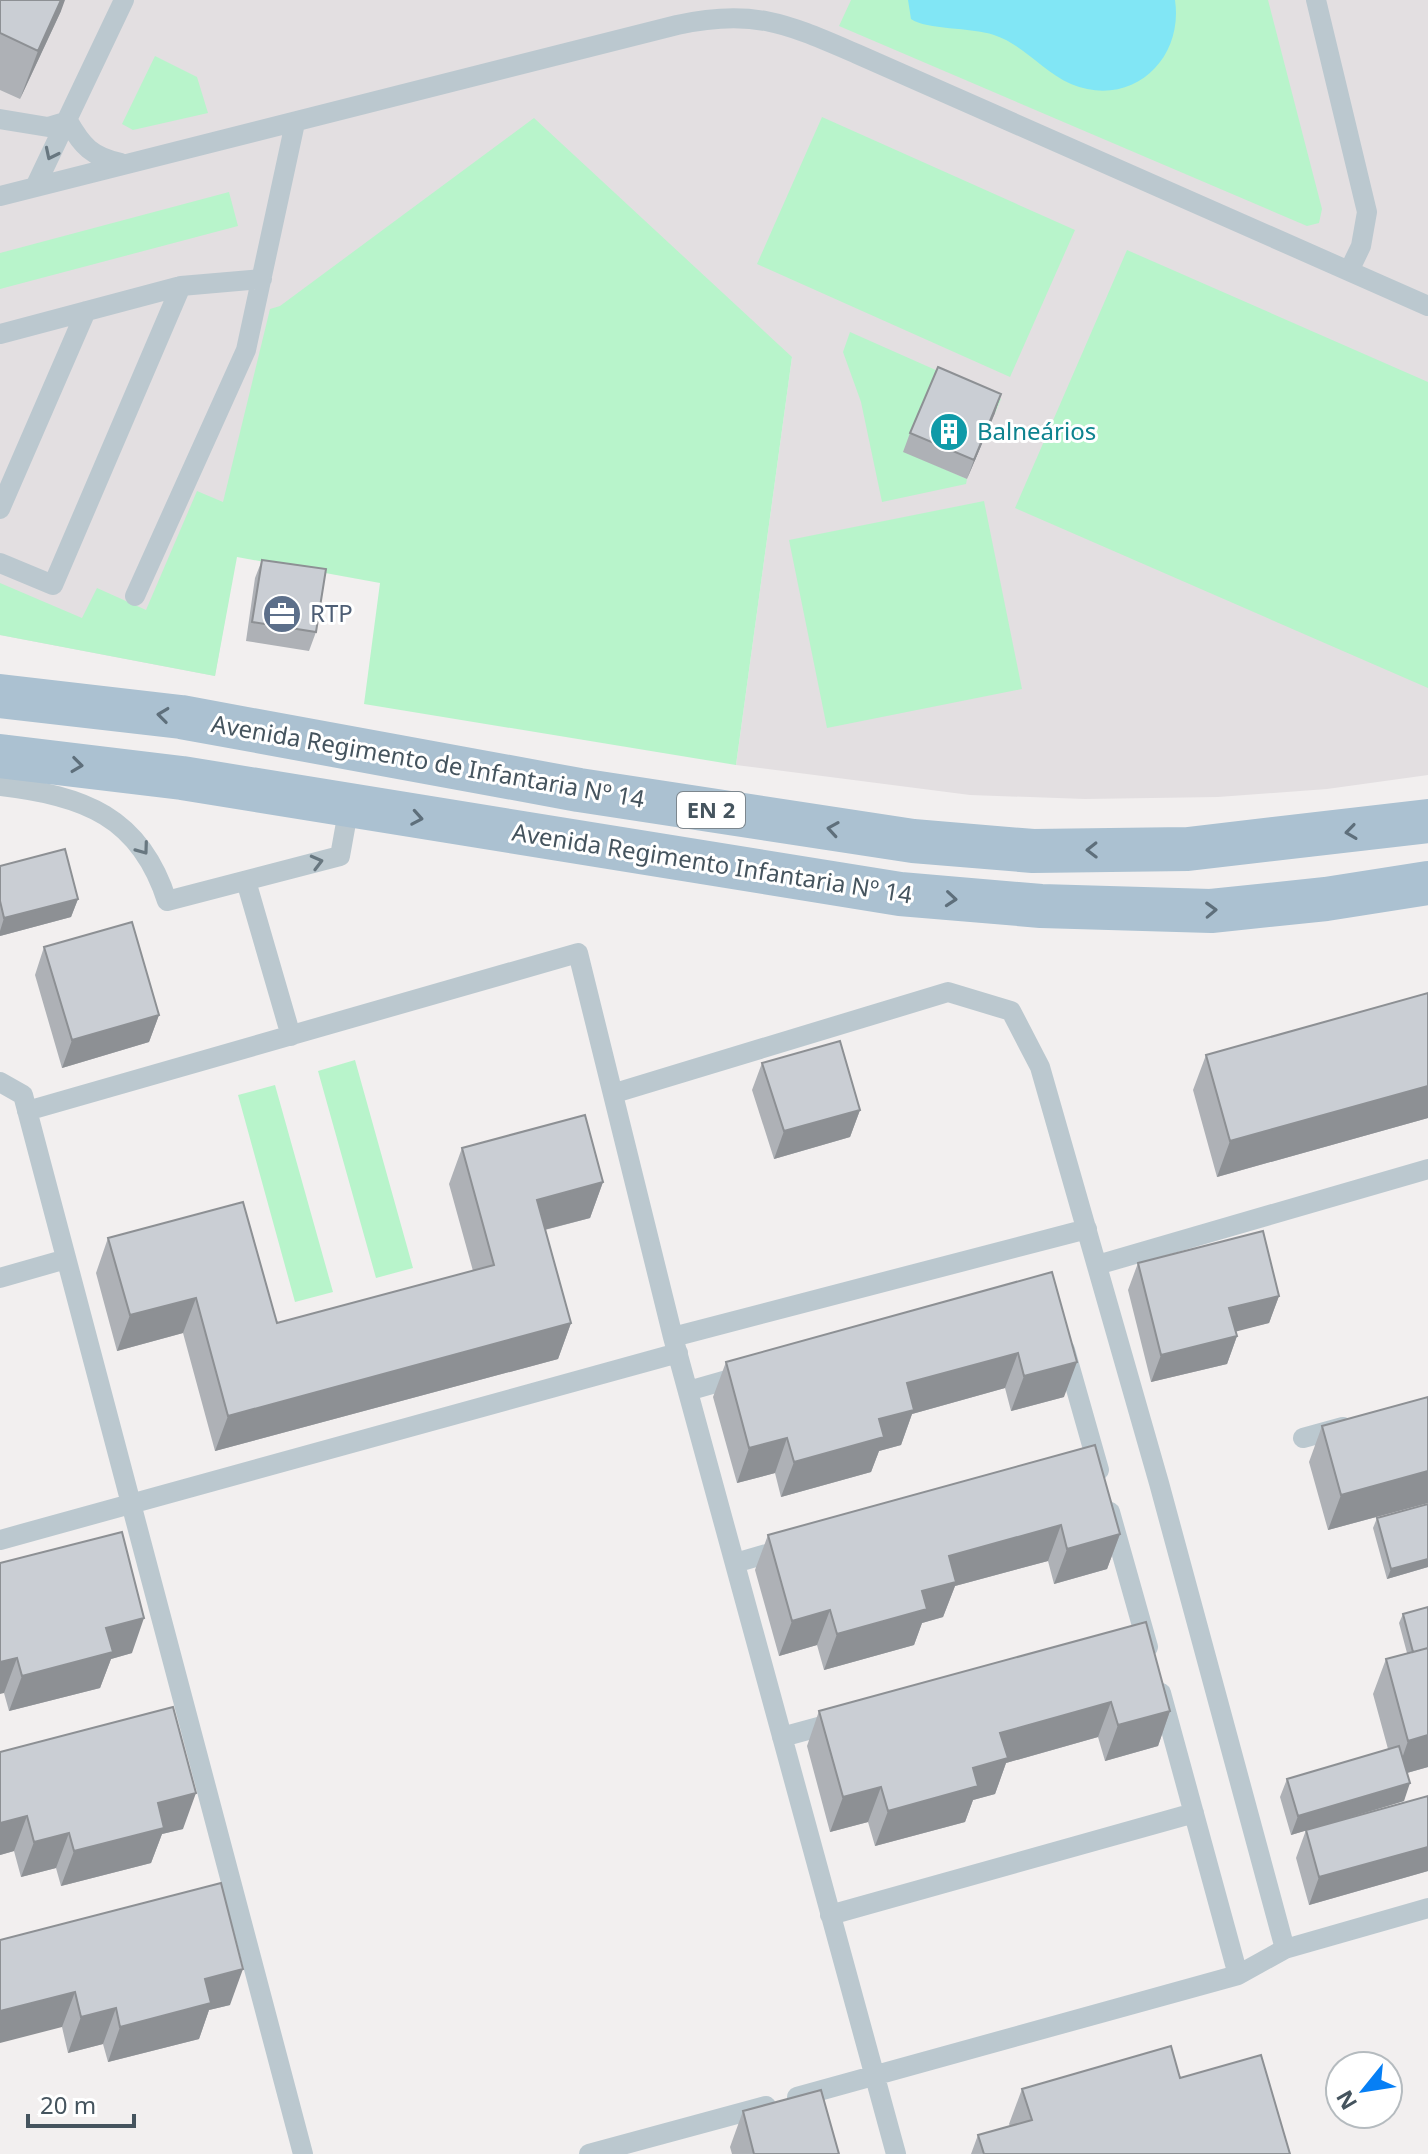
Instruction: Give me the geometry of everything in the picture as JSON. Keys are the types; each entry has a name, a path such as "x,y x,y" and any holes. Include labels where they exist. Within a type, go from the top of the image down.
{"main road":[{"name":"Avenida Regimento de Infantaria Nº 14","path":"0,696 181,717 563,788 928,842 1033,851 1188,849 1428,821"},
{"name":"Avenida Regimento Infantaria Nº 14","path":"0,756 182,778 900,894 1041,906 1211,911 1326,899 1428,883"}],"lane":[{"path":"35,187 124,0"},
{"path":"1316,0 1367,212 1361,246 1349,271"},
{"path":"0,196 700,20 743,17 775,20 1428,306"},
{"path":"0,119 48,127 68,121"},
{"path":"68,121 88,152 101,159 128,164"},
{"path":"135,596 246,350 295,123"},
{"path":"0,334 181,286 262,279"},
{"path":"0,563 53,585 181,286"},
{"path":"0,509 86,311"},
{"path":"0,786 76,803 118,821 142,845 157,869 167,901 340,856 349,806"},
{"path":"246,881 291,1036"},
{"path":"27,1111 578,953 688,1391 896,2154"},
{"path":"615,1093 948,992 1011,1011 1040,1067 1285,1949"},
{"path":"0,1082 23,1095 131,1504 134,1545 227,1894 303,2154"},
{"path":"1097,1265 1428,1169"},
{"path":"0,1540 1087,1229"},
{"path":"0,1278 66,1259"},
{"path":"1060,1332 1088,1463 1138,1640 1194,1813 1238,1975"},
{"path":"688,1391 763,1370"},
{"path":"1303,1438 1359,1423"},
{"path":"735,1563 810,1542"},
{"path":"782,1737 858,1716"},
{"path":"830,1915 1194,1813"},
{"path":"589,2154 1238,1975 1285,1949 1428,1908"},
{"path":"822,2090 828,2116"}],"shaded area":[{"path":"0,0 1428,0 1428,775 1327,789 1218,797 1085,799 970,795 736,765 792,357 280,306 215,676 0,635"}],"green space":[{"path":"851,0 1268,0 1322,209 1319,223 1307,226 839,26"},
{"path":"155,56 197,77 208,113 133,130 122,124"},
{"path":"822,117 1075,230 1010,377 757,264"},
{"path":"534,118 792,357 736,765 364,704 380,583 237,557 215,676 0,635 0,583 82,618 97,588 146,610 197,491 223,502 270,309 280,306"},
{"path":"229,192 238,226 0,289 0,253"},
{"path":"1127,250 1428,382 1428,688 1015,508"},
{"path":"850,332 1001,399 995,413 903,451 967,479 966,484 882,502 861,402 843,352"},
{"path":"984,501 1022,689 827,728 789,540"},
{"path":"355,1060 413,1268 376,1278 318,1071"},
{"path":"275,1085 333,1292 295,1302 238,1095"}],"water":[{"path":"908,0 1175,0 1176,22 1162,60 1148,74 1132,84 1113,90 1093,90 1061,79 1005,39 918,23 911,19"}],"building":[{"path":"0,0 61,0 38,51 0,33"},
{"name":"Balneários","path":"938,367 1001,394 974,460 910,433"},
{"name":"RTP","path":"262,560 326,569 316,632 252,622"},
{"path":"65,849 78,899 4,918 0,901 0,866"},
{"path":"132,922 159,1015 72,1040 44,947"},
{"path":"1428,993 1428,1086 1230,1141 1206,1055"},
{"path":"840,1041 860,1110 784,1131 762,1063"},
{"path":"585,1115 603,1182 537,1200 571,1323 228,1416 196,1298 130,1315 108,1238 243,1202 277,1323 494,1265 462,1148"},
{"path":"1263,1231 1279,1296 1229,1308 1237,1336 1161,1355 1138,1263"},
{"path":"1052,1272 1077,1362 1024,1376 1018,1353 907,1383 914,1410 879,1419 884,1437 794,1462 787,1438 749,1448 726,1362"},
{"path":"1428,1397 1428,1471 1341,1495 1322,1426"},
{"path":"1095,1445 1120,1534 1067,1549 1061,1525 949,1556 956,1582 922,1591 927,1609 837,1634 830,1610 792,1621 768,1535"},
{"path":"1428,1504 1428,1559 1391,1569 1377,1518"},
{"path":"122,1532 144,1618 106,1628 113,1652 22,1676 17,1658 0,1662 0,1563"},
{"path":"1428,1607 1428,1648 1413,1652 1403,1614"},
{"path":"1146,1622 1170,1711 1118,1725 1111,1702 1000,1733 1008,1758 973,1768 978,1786 888,1811 881,1787 843,1797 819,1711"},
{"path":"1428,1648 1428,1735 1408,1741 1386,1659"},
{"path":"173,1707 196,1793 158,1803 164,1828 74,1851 69,1833 34,1842 27,1816 0,1823 0,1752"},
{"path":"1399,1746 1410,1783 1298,1816 1287,1779"},
{"path":"1428,1796 1428,1847 1319,1877 1306,1830"},
{"path":"221,1883 243,1969 205,1979 211,2003 120,2027 116,2008 81,2017 75,1992 0,2011 0,1940"},
{"path":"1171,2046 1180,2078 1261,2055 1290,2154 984,2154 978,2135 1032,2120 1022,2089"},
{"path":"821,2090 839,2154 754,2154 743,2111"}],"place":[{"name":"Balneários","path":"949,432"},
{"name":"RTP","path":"282,614"}]}
